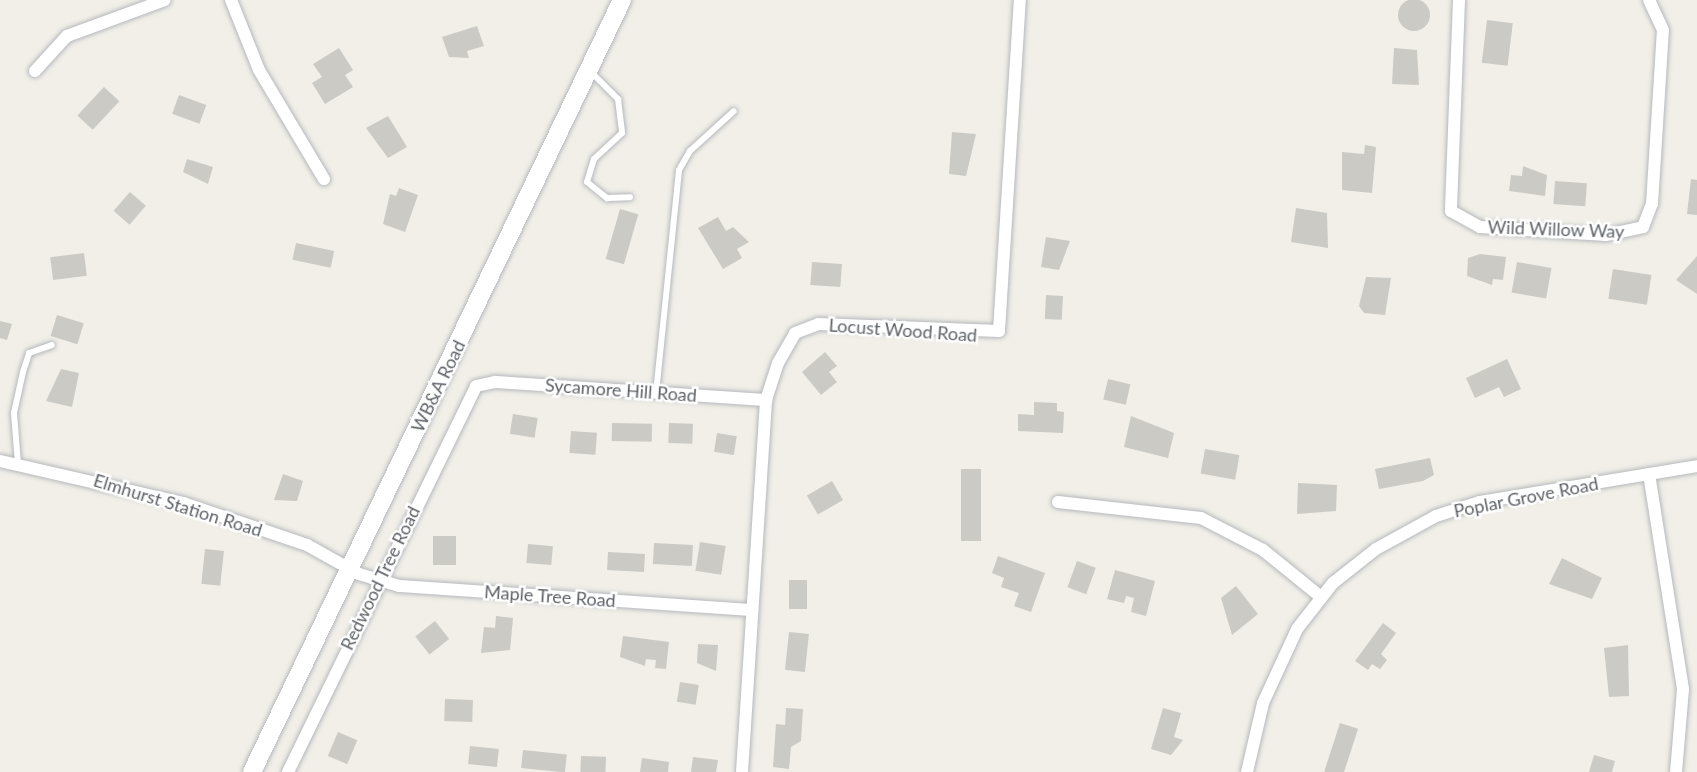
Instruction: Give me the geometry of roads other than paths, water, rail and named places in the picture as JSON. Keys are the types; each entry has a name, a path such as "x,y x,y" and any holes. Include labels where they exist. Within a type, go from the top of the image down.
{"street":[{"path":"34,71 67,36 165,0"},
{"path":"231,0 259,70 324,179"},
{"name":"WB&A Road","path":"252,772 622,0"},
{"name":"Locust Wood Road","path":"742,772 766,400 786,344 806,327 999,331 1020,0"},
{"name":"Wild Willow Way","path":"1459,0 1451,211 1479,227 1606,235 1643,227 1652,204 1663,41 1661,18 1649,0"},
{"name":"Sycamore Hill Road","path":"476,386 495,382 766,400"},
{"name":"Redwood Tree Road","path":"288,772 476,386"},
{"name":"Elmhurst Station Road","path":"0,461 183,503 307,545 351,568"},
{"name":"Poplar Grove Road","path":"1247,772 1271,680 1321,597 1395,536 1458,508 1697,466"},
{"path":"1649,474 1683,689 1676,772"},
{"path":"1058,502 1201,518 1263,550 1321,597"},
{"name":"Maple Tree Road","path":"351,568 379,581 752,610"}],"lane":[{"path":"589,70 607,81 618,99 622,133 594,159 587,182 607,198 630,197"},
{"path":"656,393 679,170 690,151 734,111"},
{"path":"18,464 14,413 23,372 29,353 52,345"}]}
